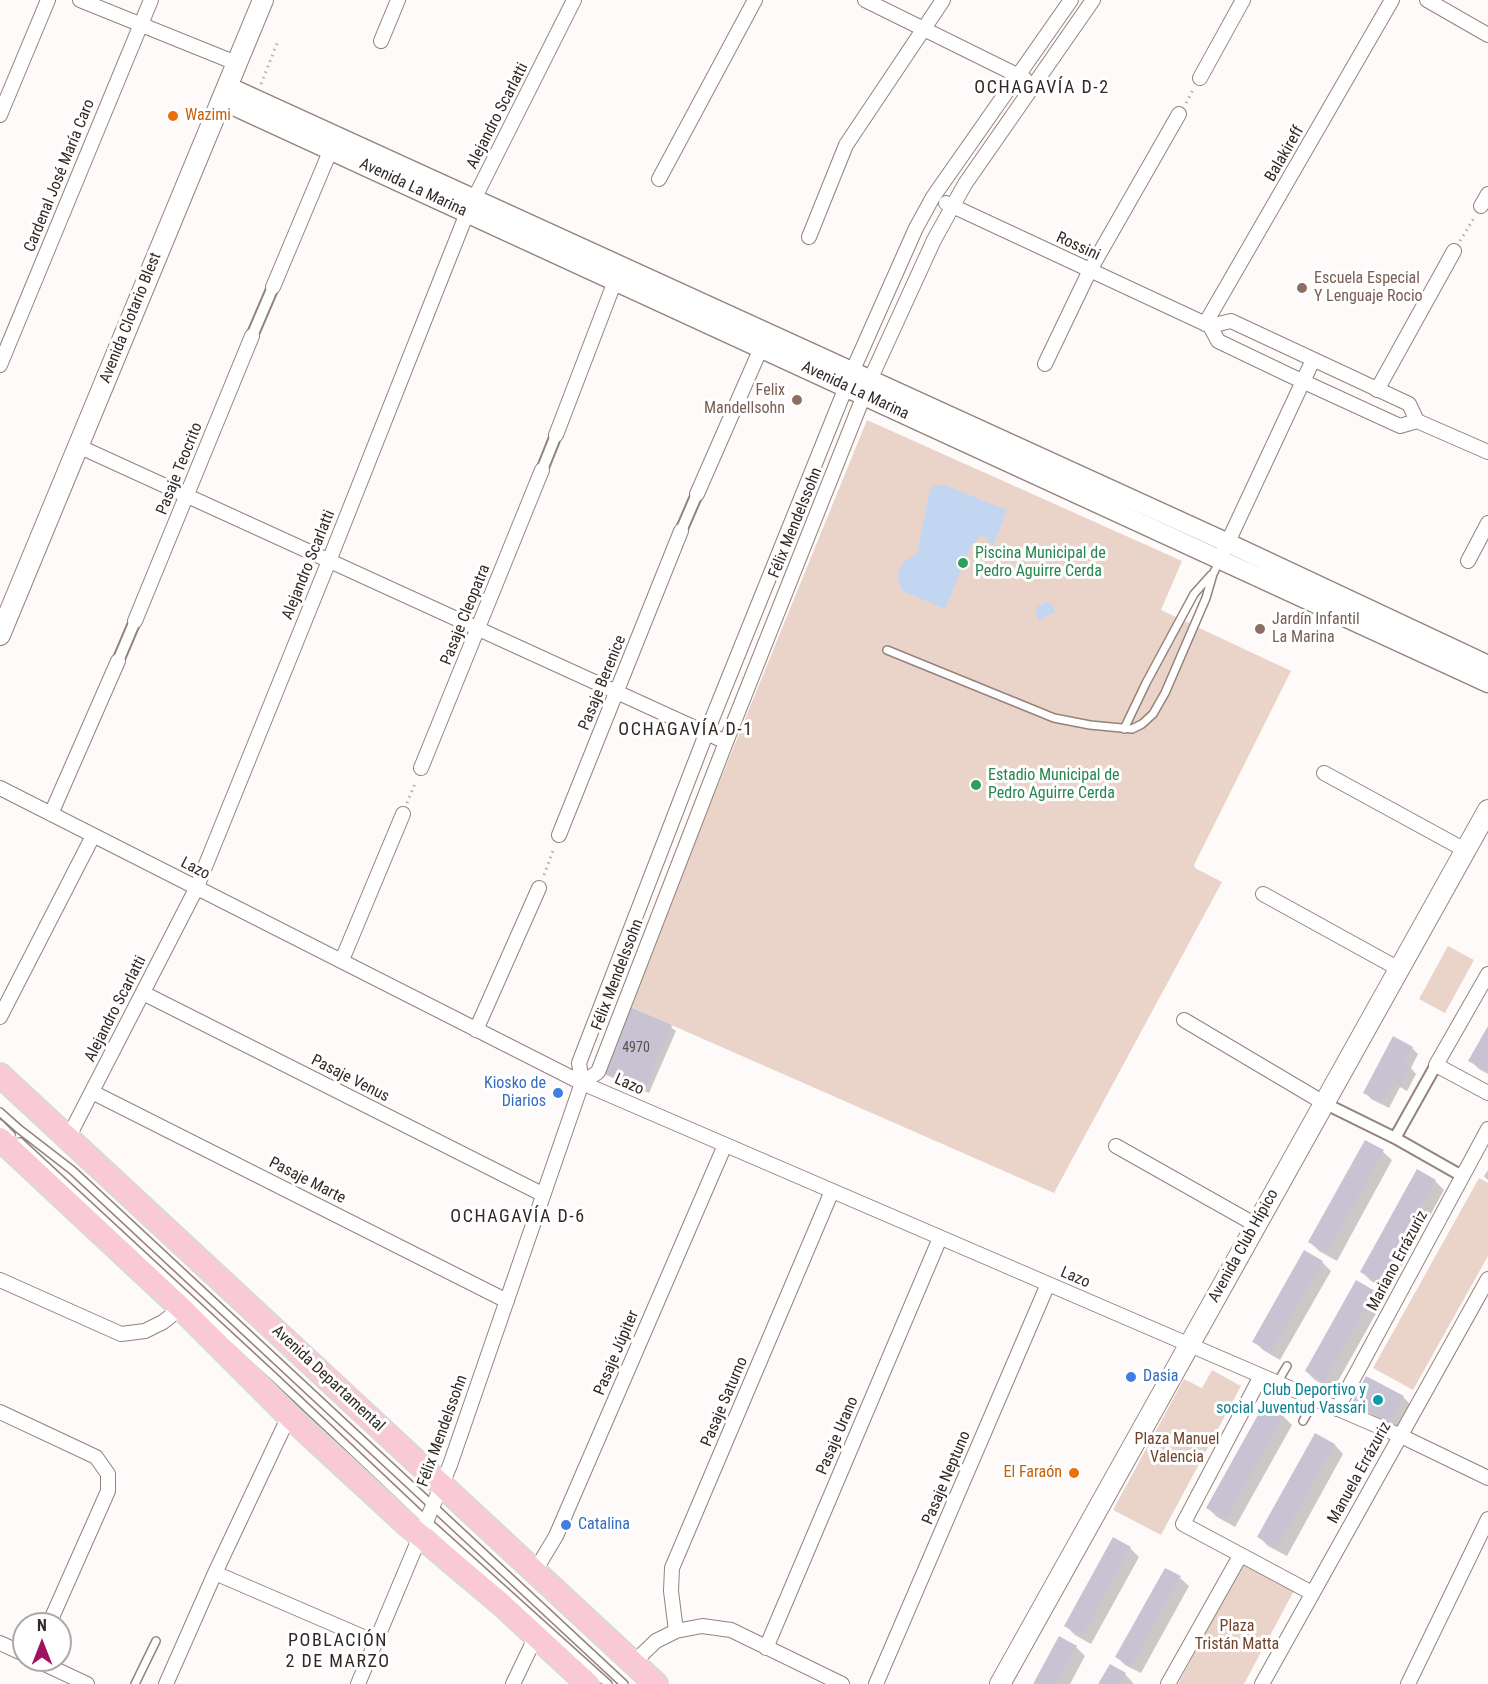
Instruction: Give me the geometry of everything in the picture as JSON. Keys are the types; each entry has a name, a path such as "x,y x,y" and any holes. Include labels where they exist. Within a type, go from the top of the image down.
{"main road":[{"name":"Avenida Clotario Blest","path":"0,635 262,0"},
{"name":"Avenida Club Hípico","path":"1000,1684 1488,810"},
{"name":"Avenida Departamental","path":"0,1075 656,1684"},
{"path":"0,1139 181,1308 289,1416 424,1528 588,1684"}],"street":[{"path":"0,115 48,0"},
{"path":"80,0 236,63"},
{"name":"Cardenal José María Caro","path":"0,365 151,0"},
{"path":"381,41 398,0"},
{"name":"Alejandro Scarlatti","path":"68,1138 196,889 470,206 574,0"},
{"path":"659,179 755,0"},
{"path":"865,0 1020,75 1034,86"},
{"path":"809,237 846,145 943,0"},
{"name":"Félix Mendelssohn","path":"358,1684 442,1485 582,1083 579,1063 706,734 849,380 916,228 933,197 1071,0"},
{"name":"Félix Mendelssohn","path":"582,1083 598,1072 867,388 934,240 952,206 1093,0"},
{"path":"1200,78 1243,0"},
{"name":"Balakireff","path":"1208,325 1392,0"},
{"path":"1427,0 1488,35"},
{"name":"Avenida La Marina","path":"224,93 255,99 334,143"},
{"name":"Avenida La Marina","path":"224,93 1095,492 1144,515 1220,559 1318,595 1416,640 1488,665"},
{"path":"1045,364 1090,270 1179,114"},
{"name":"Pasaje Teocrito","path":"51,814 135,621 334,143"},
{"name":"Rossini","path":"933,197 1208,325 1218,341 1302,381 1400,426 1417,421 1488,452"},
{"name":"Avenida La Marina","path":"470,206 615,281 699,311 761,348 849,380"},
{"path":"1377,390 1454,251"},
{"name":"Pasaje Cleopatra","path":"421,768 556,435 615,281"},
{"name":"Rossini","path":"1208,325 1231,321 1409,404 1417,421"},
{"name":"Pasaje Berenice","path":"559,835 681,531 761,348"},
{"path":"1220,559 1313,360"},
{"path":"78,446 726,742"},
{"path":"1468,561 1488,523"},
{"name":"Avenida La Marina","path":"1416,640 1488,683"},
{"path":"1324,774 1465,850"},
{"name":"Lazo","path":"0,788 582,1083 1401,1436 1488,1479"},
{"path":"342,960 403,814"},
{"path":"0,1017 93,836"},
{"path":"476,1030 539,888"},
{"path":"1263,894 1399,969"},
{"path":"1395,1138 1488,975"},
{"name":"Pasaje Venus","path":"143,993 542,1194"},
{"path":"1184,1020 1324,1103 1395,1138 1462,1176"},
{"path":"1436,1065 1488,1093"},
{"name":"Pasaje Marte","path":"92,1092 507,1301"},
{"name":"Mariano Errázuriz","path":"1336,1409 1488,1129"},
{"name":"Pasaje Júpiter","path":"535,1571 556,1536 725,1145"},
{"path":"1116,1146 1256,1225"},
{"name":"Pasaje Saturno","path":"676,1631 671,1591 672,1568 832,1191"},
{"name":"Pasaje Urano","path":"766,1648 940,1238"},
{"path":"0,1280 121,1334 145,1331 164,1323 181,1308"},
{"name":"Manuela Errázuriz","path":"1262,1684 1488,1280"},
{"name":"Pasaje Neptuno","path":"876,1684 1048,1284"},
{"path":"1261,1376 1182,1524 1312,1593"},
{"path":"0,1412 96,1457 108,1474 108,1491 54,1612"},
{"path":"166,1684 289,1416"},
{"path":"1408,1684 1488,1519"},
{"path":"1168,1684 1240,1556"},
{"path":"215,1573 375,1642"},
{"path":"633,1663 656,1641 676,1631 702,1626 731,1630 842,1684"},
{"path":"513,1684 536,1636"},
{"path":"62,1672 87,1684"}],"lane":[{"path":"1124,729 1194,594 1220,559"},
{"path":"887,650 1054,718 1132,729 1153,714 1165,693 1206,598 1220,559"},
{"path":"0,1112 72,1170 624,1684"},
{"path":"0,1124 274,1377 424,1528 608,1684"},
{"path":"1277,1383 1287,1366"},
{"path":"1303,1421 1315,1400"},
{"path":"135,1684 156,1641"}],"path":[{"path":"255,99 278,41"},
{"path":"1179,114 1200,78"},
{"path":"1454,251 1485,200"},
{"path":"403,814 421,768"},
{"path":"539,888 559,835"}],"green space":[{"name":"Estadio Municipal de Pedro Aguirre Cerda","path":"867,420 1182,561 1161,610 1291,671 1194,865 1195,868 1222,882 1054,1193 628,1006"},
{"path":"1448,946 1474,960 1445,1013 1419,999"},
{"path":"1479,1178 1488,1183 1488,1256 1413,1390 1373,1368"},
{"name":"Plaza Manuel Valencia","path":"1212,1370 1241,1386 1161,1535 1113,1510 1184,1379 1202,1388"},
{"name":"Plaza Tristán Matta","path":"1244,1562 1295,1589 1244,1684 1178,1684"}],"water":[{"path":"936,485 944,485 1007,510 993,546 986,537 981,536 971,546 945,609 903,591 898,580 903,562 917,554 930,489"},
{"path":"1047,602 1053,605 1055,612 1045,617 1044,620 1038,620 1037,606"}],"building":[{"path":"628,1006 672,1025 645,1090 600,1071"},
{"path":"1488,1026 1488,1070 1487,1071 1468,1061"},
{"path":"1393,1036 1413,1047 1404,1063 1411,1066 1401,1085 1393,1081 1382,1103 1363,1093"},
{"path":"1365,1140 1384,1150 1327,1253 1308,1242"},
{"path":"1417,1169 1436,1180 1379,1282 1360,1272"},
{"path":"1304,1250 1323,1261 1271,1352 1252,1342"},
{"path":"1356,1280 1375,1291 1324,1382 1305,1371"},
{"name":"Club Deportivo y social Juventud Vassari","path":"1366,1376 1404,1396 1390,1423 1352,1403"},
{"path":"1264,1404 1284,1415 1226,1519 1206,1508"},
{"path":"1315,1433 1335,1444 1277,1548 1257,1537"},
{"path":"1113,1537 1131,1547 1082,1636 1064,1626"},
{"path":"1165,1568 1181,1576 1131,1666 1115,1657"},
{"path":"1059,1636 1077,1646 1056,1684 1033,1684"},
{"path":"1110,1664 1126,1673 1120,1684 1098,1684"}],"place":[{"name":"Wazimi","path":"173,116"},
{"name":"Escuela Especial Y Lenguaje Rocio","path":"1302,288"},
{"name":"Felix Mandellsohn","path":"797,400"},
{"name":"Piscina Municipal de Pedro Aguirre Cerda","path":"963,563"},
{"name":"Jardín Infantil La Marina","path":"1260,629"},
{"name":"Estadio Municipal de Pedro Aguirre Cerda","path":"976,785"},
{"name":"Kiosko de Diarios","path":"558,1093"},
{"name":"Dasia","path":"1131,1377"},
{"name":"Club Deportivo y social Juventud Vassari","path":"1378,1400"},
{"name":"El Faraón","path":"1074,1473"},
{"name":"Catalina","path":"566,1525"}],"district":[{"name":"OCHAGAVÍA D-2","path":"1042,88"},
{"name":"OCHAGAVÍA D-1","path":"686,730"},
{"name":"OCHAGAVÍA D-6","path":"518,1217"},
{"name":"POBLACIÓN 2 DE MARZO","path":"338,1651"}]}
